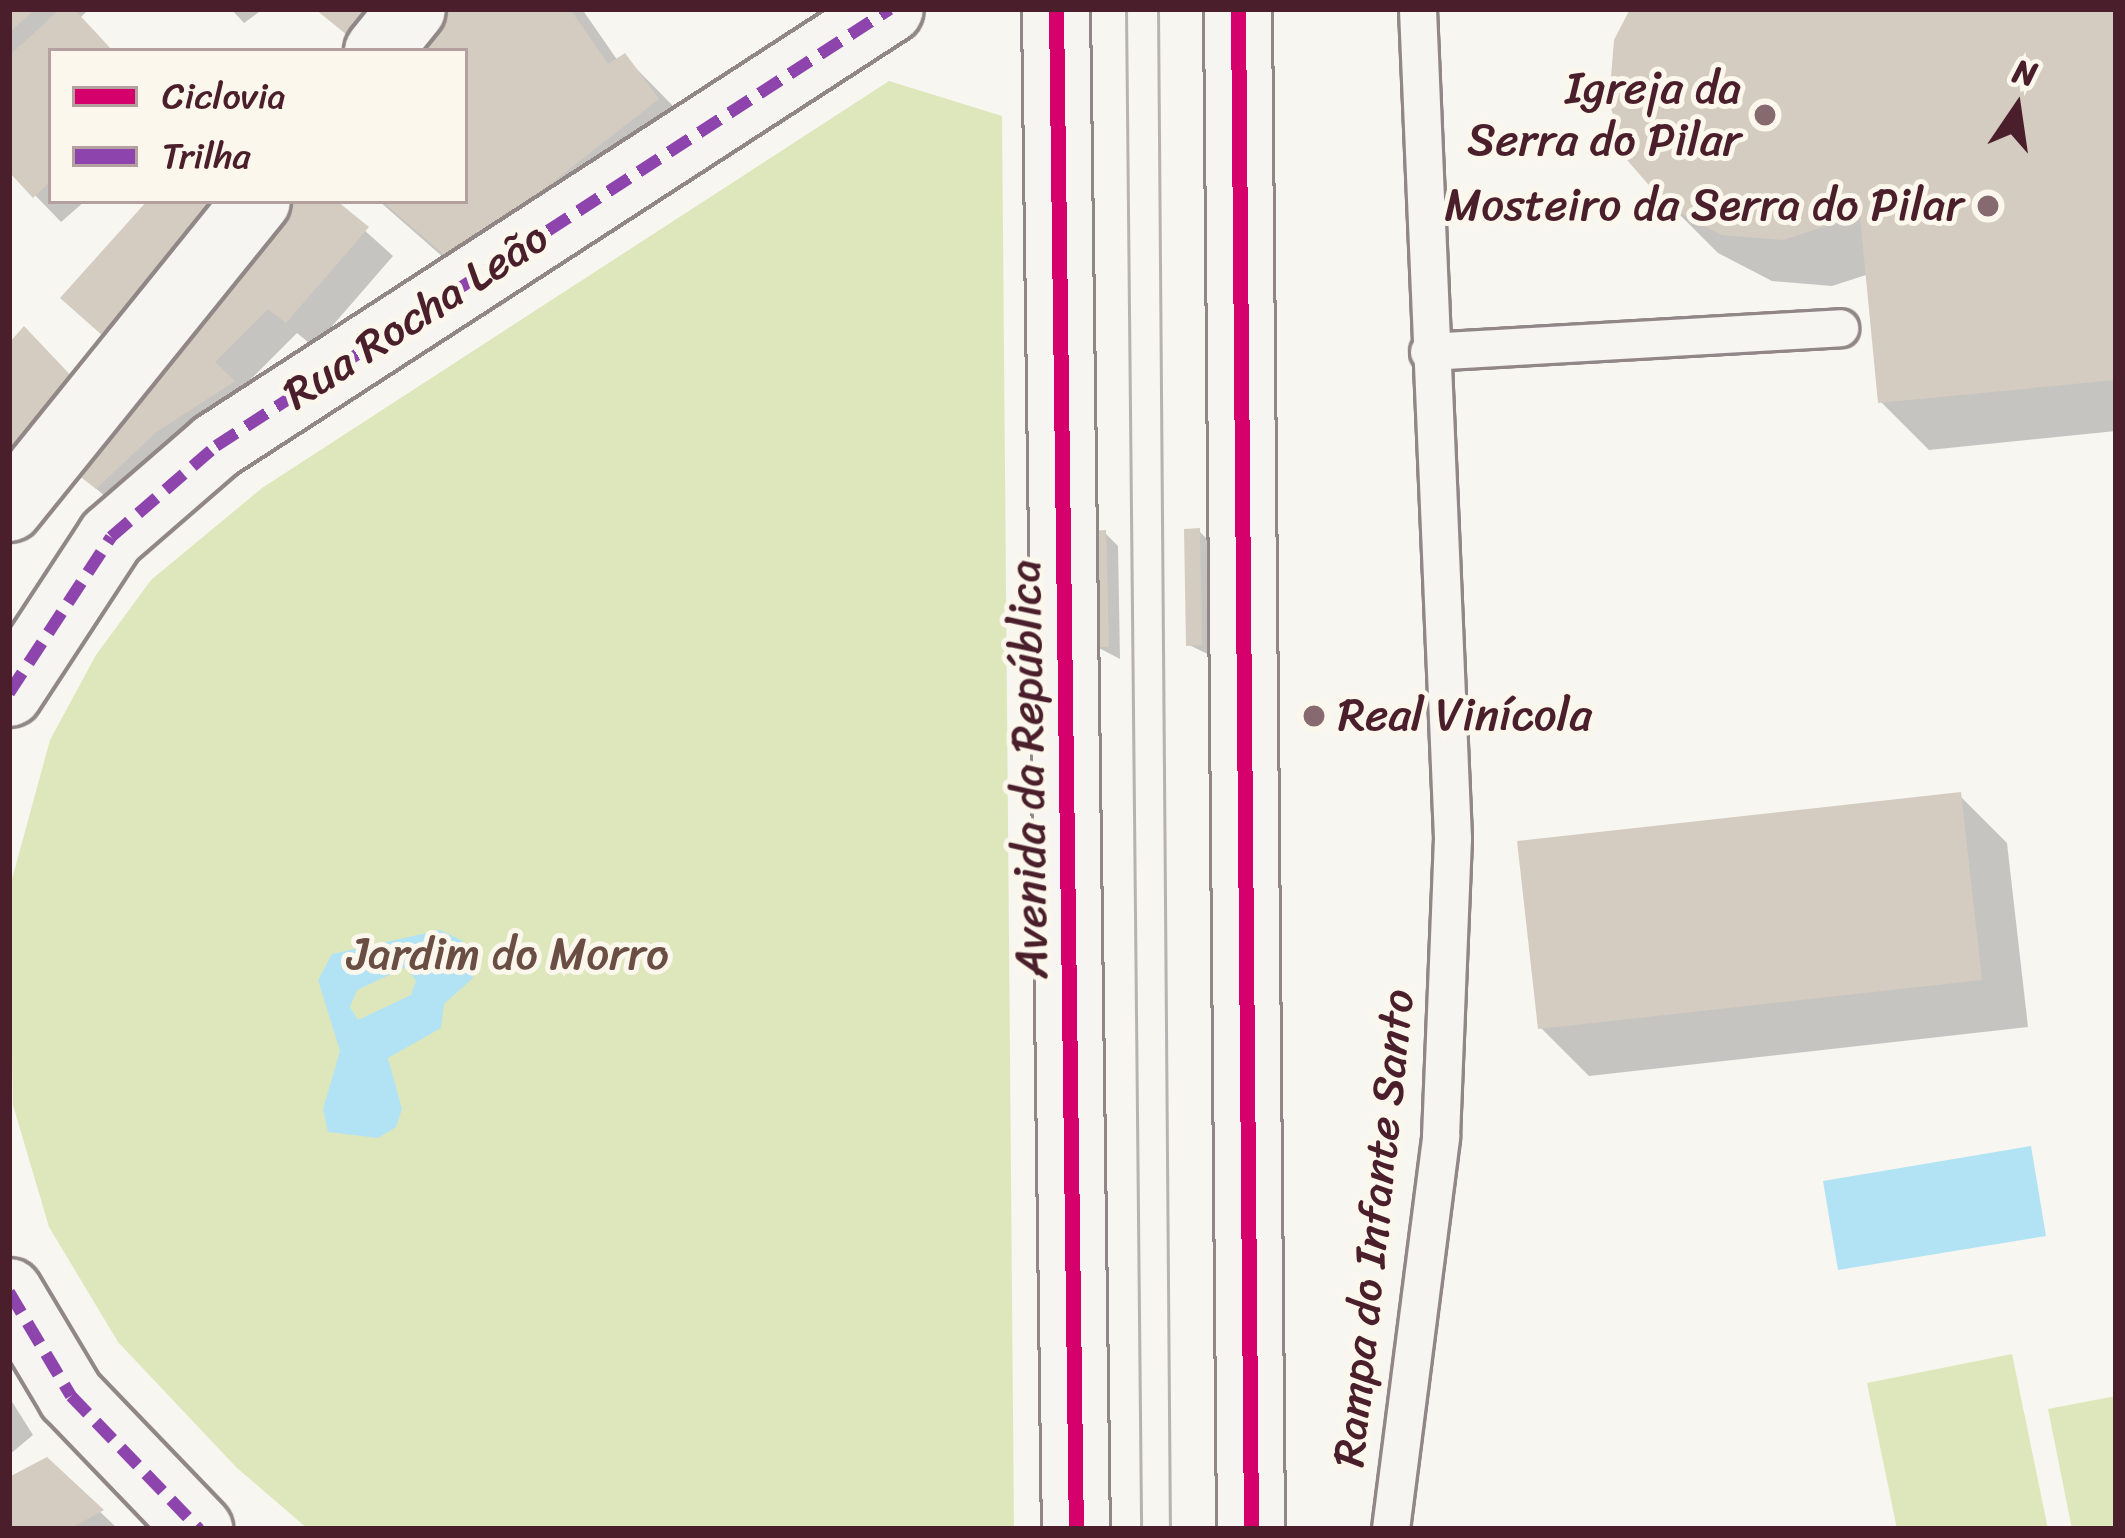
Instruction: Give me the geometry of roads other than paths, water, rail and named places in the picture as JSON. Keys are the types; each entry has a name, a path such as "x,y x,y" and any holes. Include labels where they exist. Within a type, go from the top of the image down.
{"street":[{"path":"380,48 412,9"},
{"name":"Rua Rocha Leão","path":"9,694 111,537 216,446 890,9"},
{"name":"Avenida da República","path":"1056,9 1076,1529"},
{"path":"1238,9 1251,1529"},
{"path":"9,508 255,204"},
{"path":"9,1292 71,1396 199,1529"}],"lane":[{"name":"Rampa do Infante Santo","path":"1391,1529 1441,1137 1453,838 1431,433 1418,9"},
{"path":"1429,352 1840,328"}],"water":[{"path":"440,930 463,941 473,978 444,1004 441,1028 388,1058 402,1109 396,1127 378,1138 328,1132 323,1109 340,1051 318,980 332,954","holes":["406,967 416,981 411,995 358,1020 350,1007 357,990"]},
{"path":"2031,1146 2046,1236 1838,1270 1823,1181"}],"tram line":[{"path":"1126,9 1141,1529"},
{"path":"1158,9 1170,1529"}],"place":[{"name":"Igreja da Serra do Pilar","path":"1765,115"},
{"name":"Mosteiro da Serra do Pilar","path":"1988,206"},
{"name":"Real Vinícola","path":"1314,716"}],"park label":[{"name":"Jardim do Morro","path":"508,955"}]}
